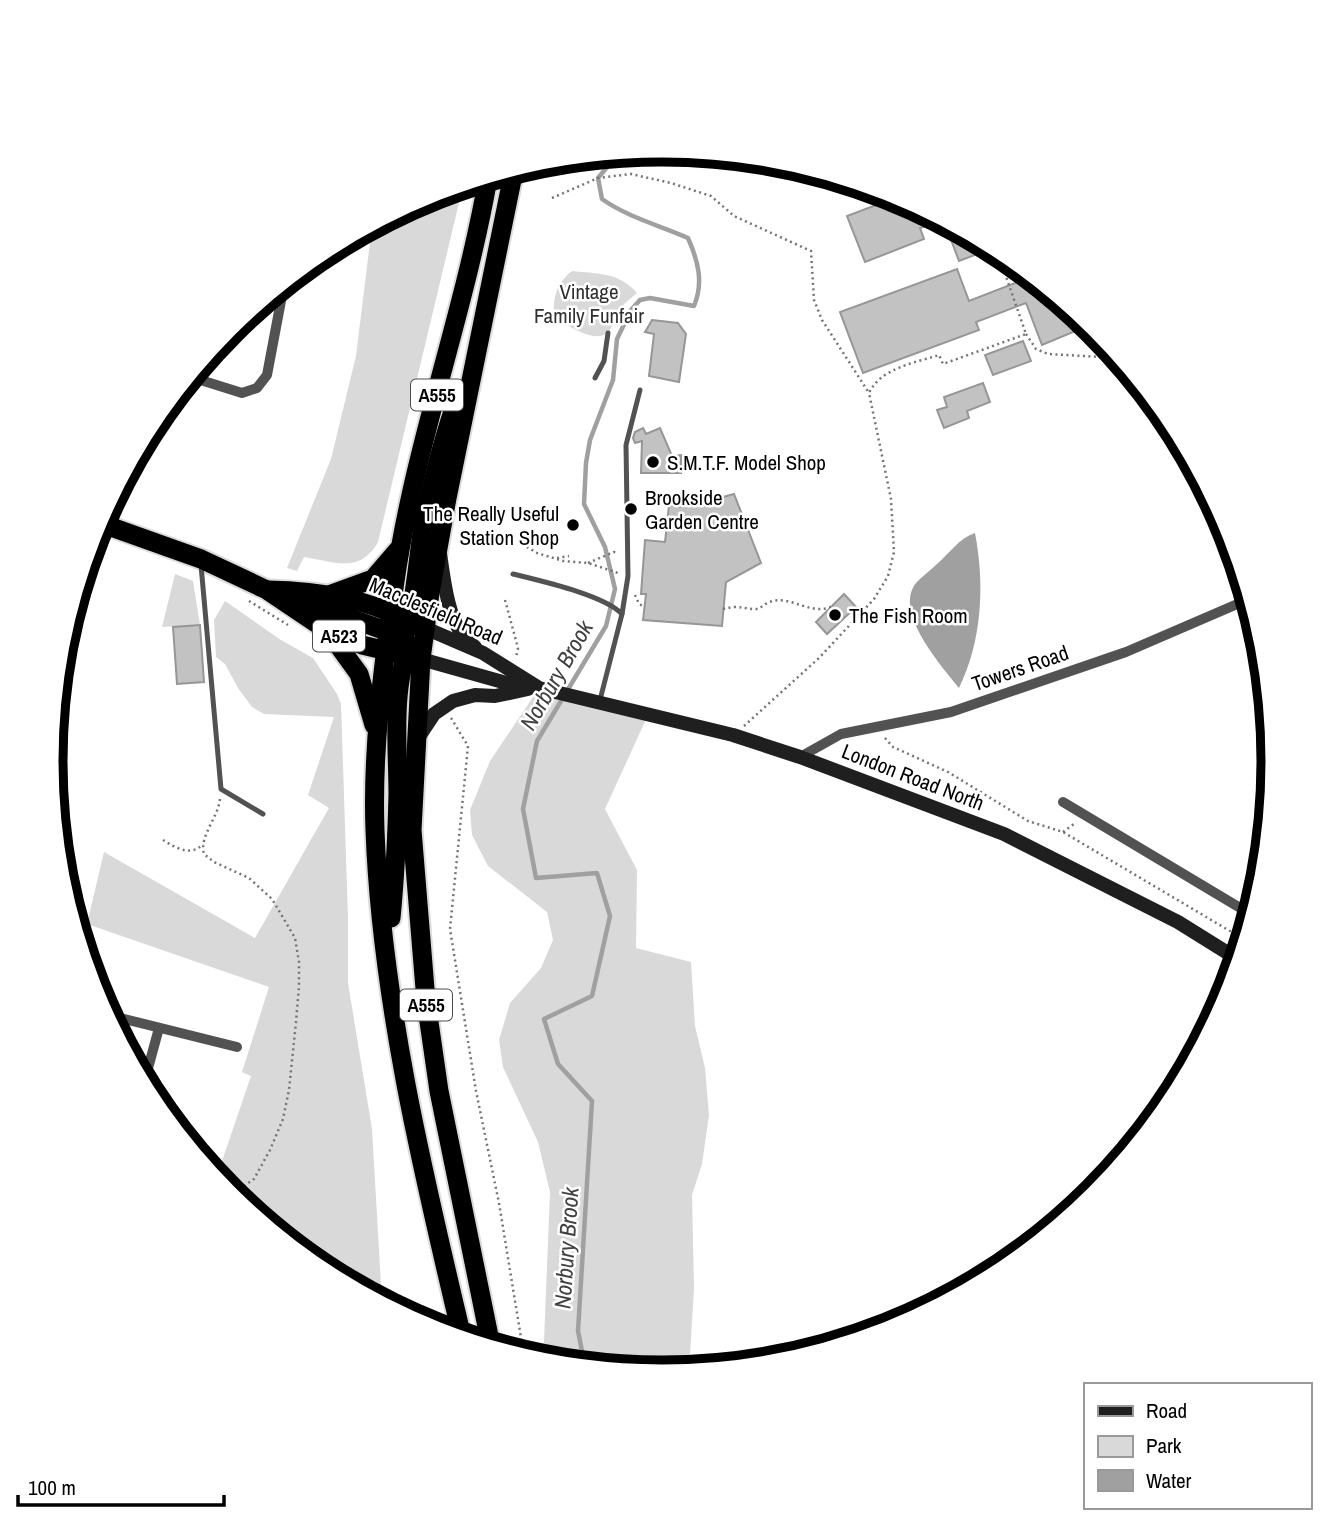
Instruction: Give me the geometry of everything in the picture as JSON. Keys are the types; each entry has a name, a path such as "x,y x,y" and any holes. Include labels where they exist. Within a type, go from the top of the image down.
{"highway":[{"name":"A555","path":"458,1325 408,1094 381,915 375,828 378,740 405,638 438,542 512,181"},
{"name":"A555","path":"486,189 449,351 410,499 401,547 405,638 416,743 412,830 426,1001 439,1091 489,1335"},
{"path":"387,957 397,850 398,712 405,638 423,526 444,435 483,327"},
{"name":"Macclesfield Road","path":"111,527 201,559 274,590 328,631 362,645 405,638"},
{"path":"328,596 373,579 401,547"},
{"path":"274,590 300,602 405,638"},
{"name":"Macclesfield Road","path":"274,590 304,591 328,596 405,638"},
{"path":"328,631 359,674 378,740"}],"main road":[{"path":"438,542 448,599 455,619 469,643 483,653"},
{"name":"Macclesfield Road","path":"405,638 483,653 512,669 539,689"},
{"name":"Macclesfield Road","path":"405,638 539,689"},
{"path":"416,743 434,714 453,701 475,695 495,696 539,689"},
{"name":"London Road North","path":"539,689 733,735 800,757 1004,834 1178,922 1230,955"}],"street":[{"path":"201,380 242,393 257,388 267,375 281,299"},
{"name":"Towers Road","path":"800,757 841,734 951,712 1126,652 1241,603"},
{"path":"1063,802 1243,910"},
{"path":"121,1019 237,1047"},
{"path":"148,1069 159,1028"}],"lane":[{"path":"595,378 604,360 608,333"},
{"path":"599,703 622,614 628,576 626,446 640,390"},
{"path":"201,559 221,789 263,814"},
{"path":"513,574 597,599 615,606 622,614"}],"path":[{"path":"552,198 598,178 631,174 711,196 734,216 811,251 814,300 822,320 869,393 891,499 894,552 888,576 874,599 819,658 733,735"},
{"path":"1003,268 1026,334 1036,349 1048,354 1104,357"},
{"path":"869,393 875,380 899,368 939,355 943,364 1026,334"},
{"path":"522,544 537,553 588,562 618,573"},
{"path":"588,562 614,552"},
{"path":"554,558 569,556"},
{"path":"1235,585 1237,604"},
{"path":"240,595 278,621 291,626"},
{"path":"505,600 518,648 512,669"},
{"path":"723,609 744,606 750,610 759,610 765,604 776,601 797,602 812,610 822,611 831,607"},
{"path":"449,714 456,730 468,746 450,929 522,1344"},
{"path":"876,727 893,747 948,772 1028,821 1063,832 1236,935"},
{"path":"163,840 186,851 194,850 203,844 216,817 221,789"},
{"path":"203,844 204,854 214,862 249,878 272,899 295,938 299,962 289,1090 283,1119 254,1179 242,1188"}],"green space":[{"path":"460,198 378,542 363,559 355,562 336,563 304,557 297,571 287,568 331,459 356,356 371,238"},
{"name":"Vintage Family Funfair","path":"572,271 615,278 637,293 622,306 610,330 602,335 580,332 554,315 557,290"},
{"path":"175,574 193,581 200,625 162,627"},
{"path":"225,601 281,640 313,658 341,704 348,983 372,1129 381,1291 329,1260 298,1237 267,1212 218,1163 221,1164 251,1076 242,1072 269,987 87,924 104,852 255,938 329,808 308,795 334,717 264,714 252,707 225,664 216,657 214,620"},
{"path":"537,691 648,715 605,809 637,870 636,948 691,962 695,1026 705,1068 709,1115 702,1164 692,1195 694,1288 690,1360 623,1360 542,1348 550,1192 538,1142 503,1067 499,1040 510,1003 541,968 553,940 547,912 488,866 472,835 470,810 490,761"}],"water":[{"path":"975,533 980,573 977,632 967,670 959,688 922,638 910,608 911,595 921,578 959,543"}],"building":[{"path":"880,203 929,225 920,228 924,239 865,262 847,216"},
{"path":"949,235 980,253 959,261"},
{"path":"957,269 969,301 1018,282 1017,278 1078,330 1042,345 1026,303 976,322 979,330 863,373 840,312"},
{"path":"652,320 678,323 686,334 679,382 649,376 654,334 645,332"},
{"path":"1023,341 1031,361 993,375 985,355"},
{"path":"983,383 990,402 967,411 969,418 944,428 937,410 947,407 944,397"},
{"path":"643,428 646,434 660,428 672,456 681,455 681,473 641,473 642,441 635,443 633,438 635,432"},
{"path":"707,494 712,500 734,494 761,563 726,582 722,626 643,620 646,594 641,594 645,540 665,542 669,505 684,507 681,499"},
{"name":"The Fish Room","path":"844,594 856,607 827,634 816,622"},
{"path":"200,625 204,682 177,684 173,627"}],"waterway":[{"name":"Norbury Brook","path":"583,1356 578,1331 592,1101 558,1064 544,1019 592,996 610,916 597,873 536,878 523,809 537,741 606,626 615,589 605,547 584,504 590,440 613,380 617,339 631,310 640,300 650,298 694,306 699,288 697,263 688,238 633,216 602,199 598,178 609,164"}],"place":[{"name":"S.M.T.F. Model Shop","path":"653,462"},
{"name":"Brookside Garden Centre","path":"631,509"},
{"name":"The Really Useful Station Shop","path":"573,525"},
{"name":"The Fish Room","path":"835,615"}]}
